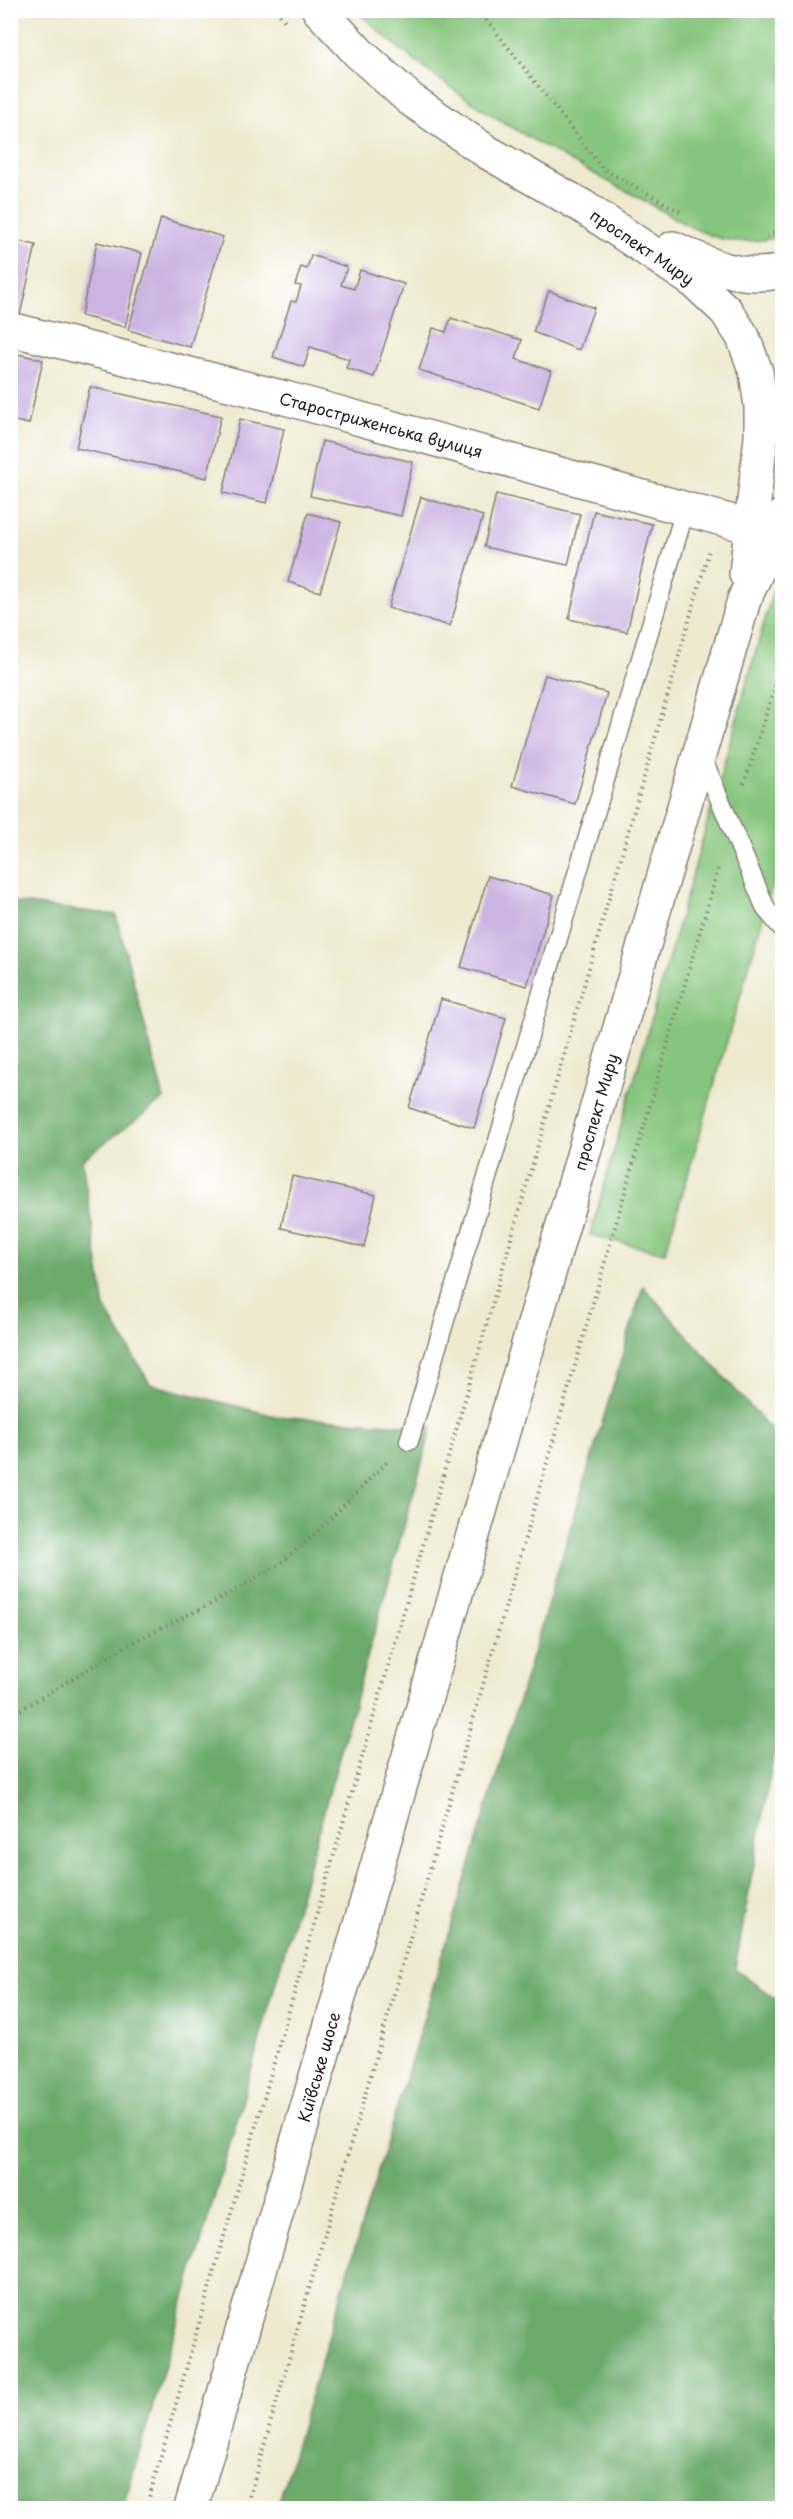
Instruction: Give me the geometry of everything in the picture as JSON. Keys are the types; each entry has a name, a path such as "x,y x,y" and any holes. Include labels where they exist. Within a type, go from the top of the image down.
{"main road":[{"name":"проспект Миру","path":"319,10 359,53 410,99 487,152 582,206 694,282 726,310 743,337 756,372 761,406 761,437 744,600"},
{"path":"582,206 719,270 749,275 783,271"},
{"name":"Старостриженська вулиця","path":"10,329 285,398 751,527"},
{"name":"проспект Миру","path":"447,1625 744,600 783,516"},
{"name":"Київське шосе","path":"191,2508 447,1625"}],"lane":[{"path":"409,1441 685,510"},
{"path":"700,753 766,909 783,928"}],"path":[{"path":"276,10 291,27"},
{"path":"479,10 603,169 686,215"},
{"path":"757,237 783,230"},
{"path":"146,2508 718,517"},
{"path":"246,2508 731,826 783,664"},
{"path":"10,1716 135,1641 209,1605 278,1565 311,1538 409,1441"}],"green space":[{"path":"357,11 782,11 782,236 757,241 732,241 715,237 684,223 560,156 488,113 420,65"},
{"path":"782,559 782,853 665,1253 590,1235"},
{"path":"11,902 116,915 164,1099 82,1160 105,1308 150,1384 275,1416 432,1427 240,2110 123,2508 11,2508"},
{"path":"643,1286 782,1442 782,1708 735,1969 782,2004 782,2508 277,2508"}],"building":[{"path":"161,218 223,237 190,347 128,330"},
{"path":"10,239 36,245 19,319 10,317"},
{"path":"97,242 142,253 125,327 81,316"},
{"path":"311,255 347,267 341,285 354,289 360,270 404,284 374,377 346,368 349,359 310,347 304,367 273,357 291,301 296,302 301,286 295,285 301,267 307,269"},
{"path":"549,291 594,308 579,350 533,332"},
{"path":"451,318 522,340 516,359 551,371 539,408 419,370 433,328 446,332"},
{"path":"10,352 43,360 29,424 10,420"},
{"path":"90,387 221,416 207,478 76,448"},
{"path":"240,419 284,429 267,503 223,493"},
{"path":"322,441 413,462 401,516 310,496"},
{"path":"496,494 580,514 568,565 484,547"},
{"path":"421,497 483,516 450,626 388,608"},
{"path":"594,511 652,524 627,632 569,619"},
{"path":"308,513 341,522 320,592 288,582"},
{"path":"545,675 607,693 575,804 512,786"},
{"path":"488,876 554,895 527,986 461,967"},
{"path":"441,999 506,1018 474,1128 409,1108"},
{"path":"292,1176 376,1195 364,1247 281,1228"}]}
